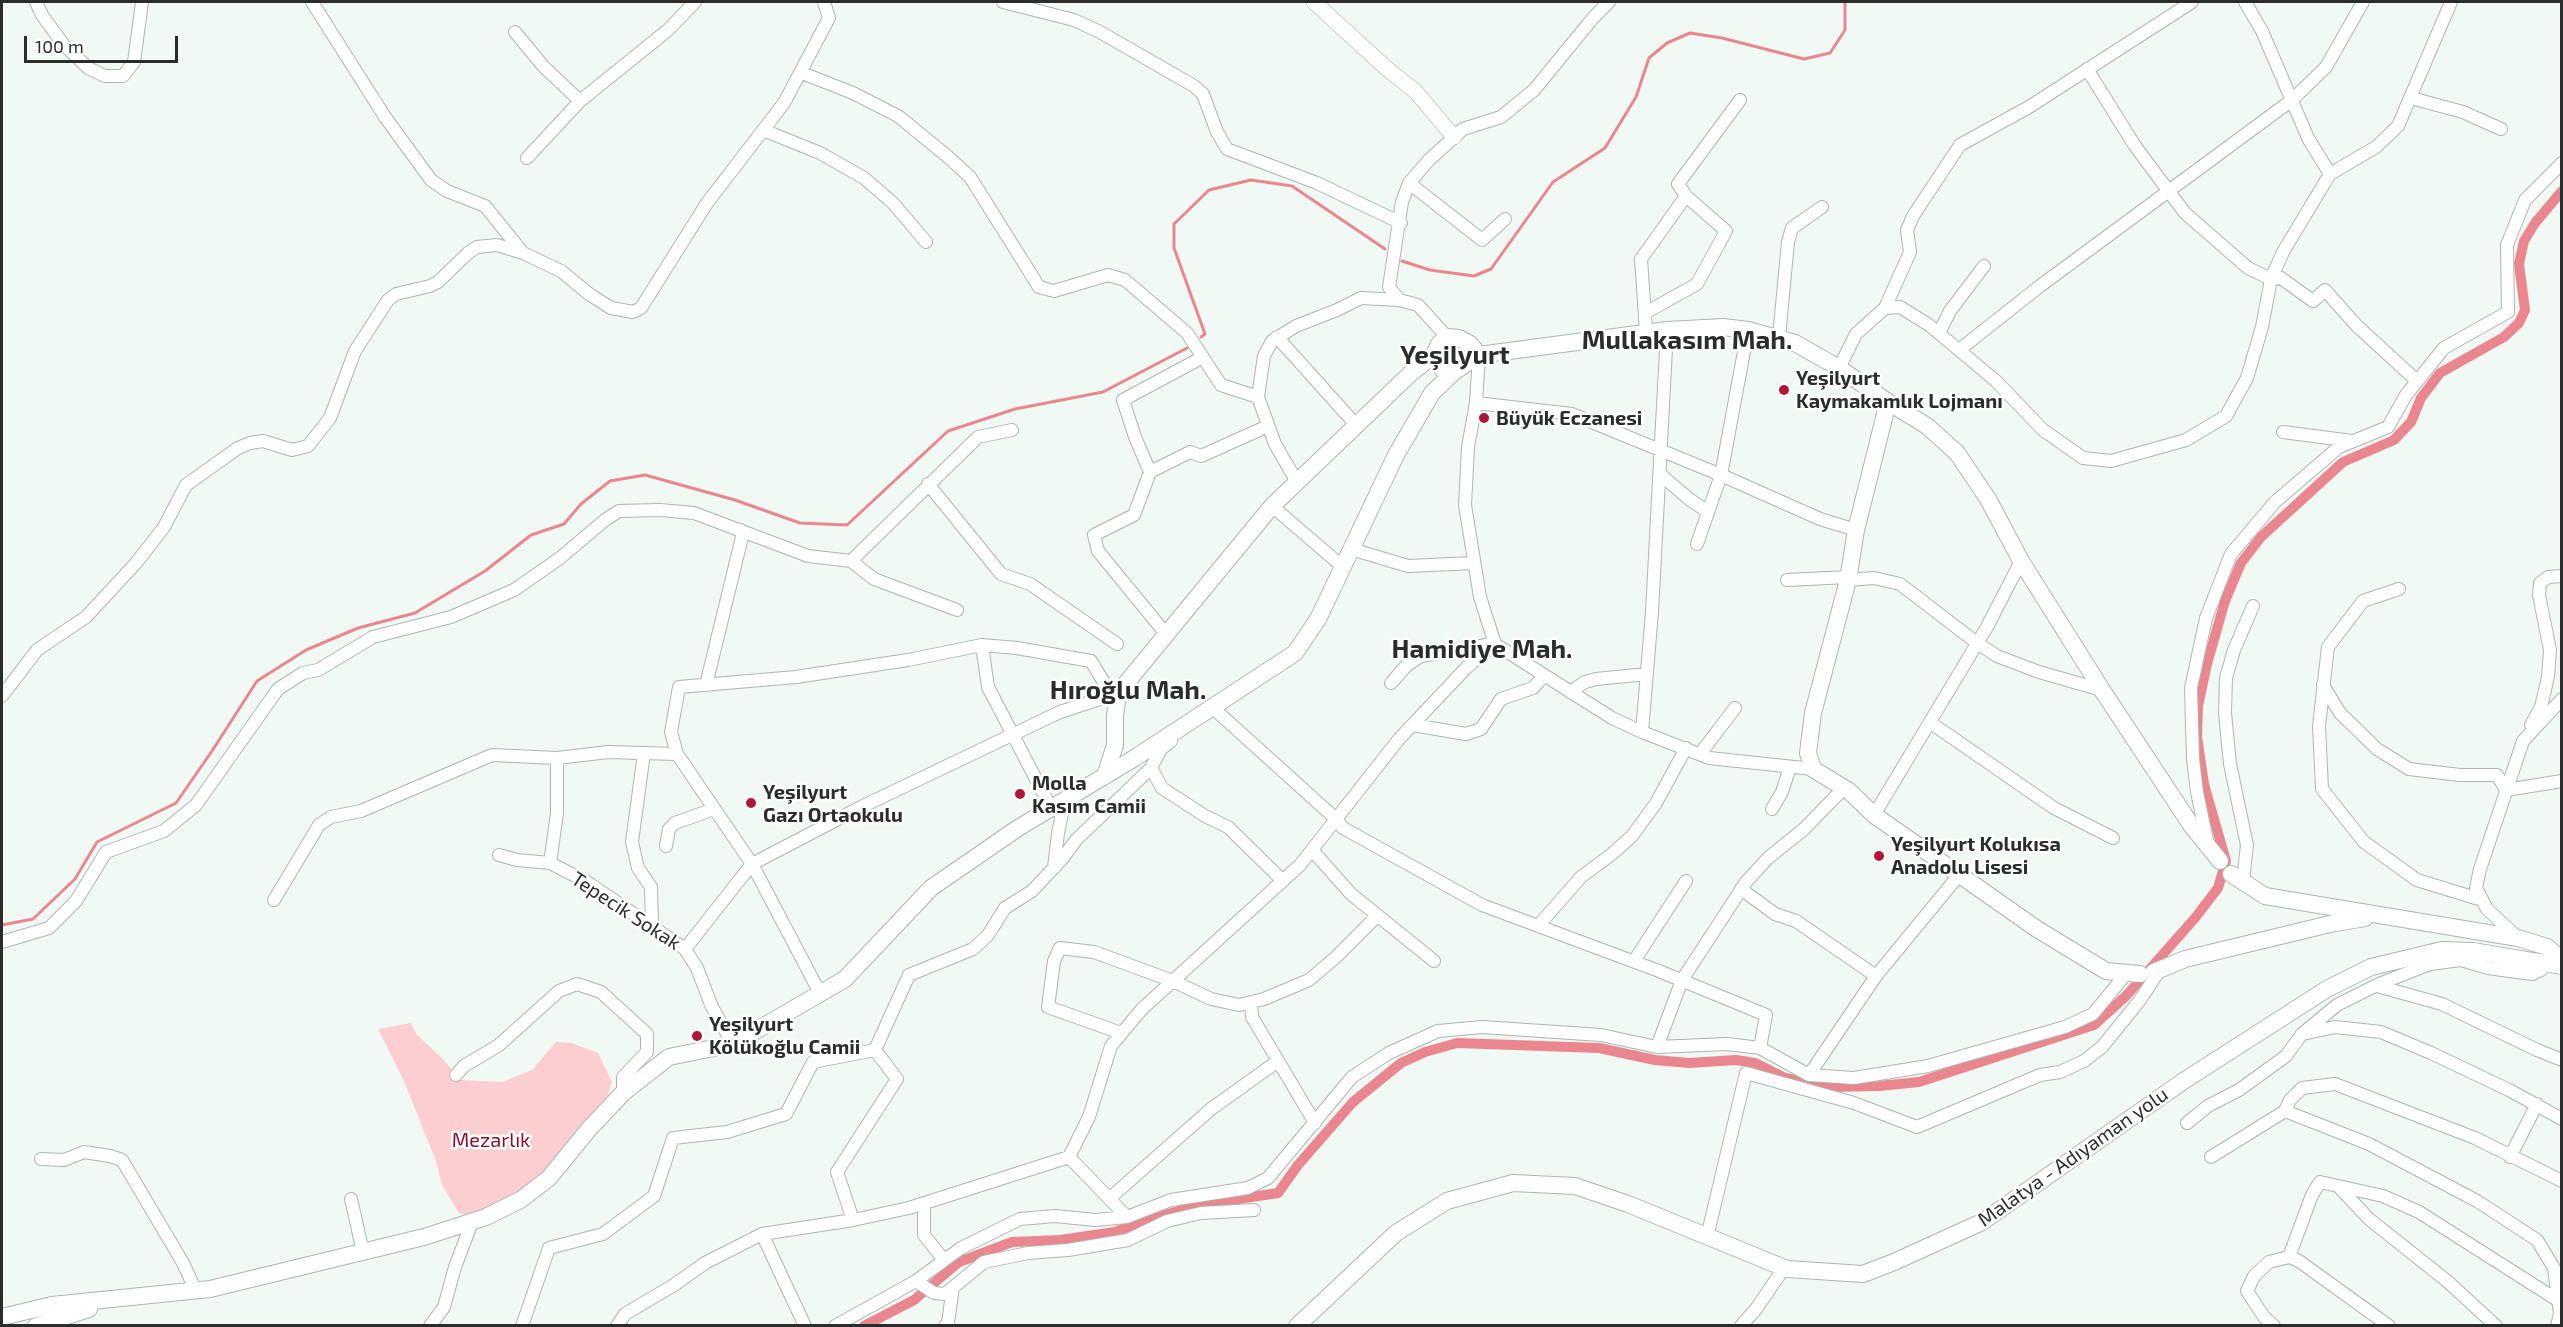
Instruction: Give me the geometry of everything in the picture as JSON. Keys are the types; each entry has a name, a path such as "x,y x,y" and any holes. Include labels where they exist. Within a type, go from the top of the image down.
{"main road":[{"path":"2,1317 52,1305 196,1291 424,1237 472,1222 522,1199 549,1178 589,1129 623,1093 669,1057 734,1044 844,980 931,888 1018,828 1213,708 1295,653 1318,619 1396,455 1432,393 1454,372 1479,355 1667,330 1723,327 1748,330 1795,342 1927,426 1957,453 1988,499 2021,561 2102,690 2191,825 2220,861"},
{"path":"1105,776 1115,745 1118,693 1272,506 1434,354 1439,344 1447,337 1459,338 1470,344 1479,355"},
{"path":"1434,354 1443,370 1454,372"},
{"path":"1887,402 1856,530 1848,578 1813,713 1808,753 1813,769 1844,788 1874,815 2037,929 2106,971 2145,973 2185,959 2330,924 2378,916"},
{"path":"2237,878 2265,896 2518,938 2547,947 2557,963"},
{"name":"Malatya - Adıyaman yolu","path":"1297,1326 1396,1233 1447,1201 1512,1183 1575,1186 1628,1204 1784,1268 1863,1274 1982,1222 2185,1080 2327,989 2371,967 2442,950 2473,951 2557,963"},
{"path":"36,1326 121,1299"}],"street":[{"path":"36,2 42,15 63,44 88,68 105,75 123,76 134,62 142,2"},
{"path":"312,2 385,117 431,180 447,191 485,206 523,253"},
{"path":"527,158 580,101 668,30 695,2"},
{"path":"2,696 38,650 86,617 124,577 164,527 186,485 229,454 250,443 263,441 291,450 308,446 330,418 355,351 388,300 396,294 438,282 468,253 477,248 497,245 523,253 561,271 589,294 611,308 633,312 641,308 707,203 784,103 802,73 829,18 824,2"},
{"path":"1004,2 1074,20 1100,32 1194,86 1203,94 1217,132 1227,149 1317,183 1401,223"},
{"path":"1314,2 1416,92 1454,136"},
{"path":"1399,300 1389,287 1394,248 1401,223 1402,202 1409,183 1429,160 1463,129 1501,117 1534,90 1609,2"},
{"path":"1839,368 1856,334 1885,308 1910,252 1907,230 1913,216 1960,145 2028,107 2192,2"},
{"path":"2245,2 2262,30 2308,138 2330,174"},
{"path":"1959,350 2169,190 2292,100 2326,67 2363,2"},
{"path":"1885,308 1900,307 1939,333 1996,381 2043,430 2083,458 2111,461 2186,440 2226,416 2247,378 2262,327 2271,279 2283,252 2330,174 2376,147 2398,126 2451,2"},
{"path":"515,32 543,66 580,101"},
{"path":"2087,69 2135,146 2185,213 2248,268 2271,279 2281,278 2313,301 2325,290 2356,325 2417,381"},
{"path":"802,73 853,93 898,116 947,156 970,177 1039,287 1054,291 1108,275 1125,279 1187,333 1221,385 1258,397"},
{"path":"2411,98 2463,112 2501,129"},
{"path":"1644,313 1697,284 1726,231 1686,196 1678,184 1740,100"},
{"path":"763,130 820,153 864,178 893,203 926,242"},
{"path":"2208,847 2194,770 2191,688 2206,618 2231,554 2275,502 2339,447 2388,427 2406,395 2444,348 2508,312 2507,245 2525,200 2562,163"},
{"path":"1409,183 1482,240 1505,219"},
{"path":"1646,332 1641,260 1686,196"},
{"path":"1779,337 1788,242 1792,228 1822,207"},
{"path":"1939,333 1950,311 1984,266"},
{"path":"1297,482 1268,426 1258,397 1264,356 1272,341 1296,326 1361,298 1399,300 1418,305 1447,337"},
{"path":"1642,732 1660,474 1667,330"},
{"path":"1697,544 1721,475 1748,330"},
{"path":"1278,337 1357,426"},
{"path":"1479,355 1476,403 1468,447 1465,505 1480,597 1495,644 1612,718 1642,732 1700,754 1743,763 1813,769"},
{"path":"1150,472 1123,400 1203,357"},
{"path":"1476,403 1572,414 1721,475 1820,519 1856,530"},
{"path":"1166,634 1098,551 1094,535 1134,515 1150,472 1190,452 1201,456 1268,426"},
{"path":"851,561 978,437 1012,430"},
{"path":"2283,432 2354,441"},
{"path":"1660,474 1708,512"},
{"path":"928,484 1001,574 1030,584 1117,644"},
{"path":"1272,506 1343,567"},
{"path":"2,942 49,928 76,900 106,852 164,831 196,805 278,688 303,673 318,670 373,637 451,617 514,590 560,558 604,520 619,511 660,510 694,513 808,556 851,561 874,579 957,610"},
{"path":"706,685 742,537 741,530"},
{"path":"1351,549 1408,566 1474,563"},
{"path":"1874,815 1931,723 2021,561"},
{"path":"2518,938 2487,909 2476,888 2506,790 2523,741 2541,707 2548,677 2550,650 2539,595 2540,584 2548,577 2562,576"},
{"path":"1787,580 1874,578 1900,584 1997,656 2039,672 2102,690"},
{"path":"2399,590 2363,601 2328,647 2319,726 2322,789 2364,842 2417,880 2482,900"},
{"path":"2220,861 2237,878 2247,844 2230,764 2225,713 2226,678 2234,650 2253,606"},
{"path":"1390,683 1407,665 1421,656 1495,644"},
{"path":"617,1326 625,1314 674,1285 705,1263 762,1234 853,1220 924,1203 1069,1157 1089,1117 1111,1046 1142,1009 1283,881 1312,850 1413,725 1467,667 1495,644"},
{"path":"982,645 988,687 1011,736 1051,808"},
{"path":"820,995 752,864 677,754 671,732 679,687 796,677 908,660 982,645 1017,648 1091,661 1105,684 1118,693"},
{"path":"1570,692 1585,682 1596,679 1647,674"},
{"path":"1413,725 1466,734 1481,729 1501,699 1533,688 1544,676"},
{"path":"2323,686 2340,712 2377,749 2409,770 2460,775 2497,775 2506,790"},
{"path":"685,949 752,864 861,807 1060,712 1118,693"},
{"path":"2523,741 2562,699"},
{"path":"1213,708 1336,819 1343,828 1482,905 1634,961 1766,1015 1760,1048"},
{"path":"1700,754 1735,708"},
{"path":"875,1050 909,975 973,949 988,935 1005,908 1032,891 1107,809 1151,768 1161,749 1194,720"},
{"path":"1931,723 2054,808 2113,838"},
{"path":"1538,926 1581,877 1632,836 1656,803 1686,748"},
{"path":"274,900 319,825 331,817 362,811 492,755 557,758 608,752 677,754"},
{"path":"644,753 632,842 638,868 651,887 652,925"},
{"path":"550,863 556,813 557,758"},
{"path":"1772,809 1782,792 1790,767"},
{"path":"1151,768 1162,788 1205,816 1228,827 1283,881"},
{"path":"2506,790 2562,781"},
{"path":"1657,1047 1682,980 1741,889 1767,858 1804,829 1844,788"},
{"path":"1054,868 1065,799"},
{"path":"666,846 669,829 675,823 714,809"},
{"path":"1058,833 1069,850"},
{"path":"1312,850 1351,894 1434,961"},
{"name":"Tepecik Sokak","path":"498,855 518,860 550,863 587,882 685,949 697,968 712,1007 734,1044"},
{"path":"1809,1075 1876,976 1959,874"},
{"path":"1634,961 1686,881"},
{"path":"1741,889 1775,914 1796,921 1876,976"},
{"path":"1122,1033 1048,1007 1054,961 1060,948 1094,952 1173,981 1211,999 1239,1005 1264,999 1309,980 1377,916"},
{"path":"2187,1123 2208,1106 2239,1090 2286,1056 2302,1034 2337,1005 2377,986 2430,964 2461,960 2488,968 2532,974 2557,963"},
{"path":"835,1326 924,1286 944,1260 969,1243 1020,1219 1055,1216 1095,1220 1127,1217 1171,1200 1248,1188 1268,1178 1352,1077 1389,1053 1438,1031 1482,1027 1601,1035 1657,1047 1727,1044 1760,1048 1809,1075 1854,1078 1928,1066 2066,1027 2092,1014 2145,973"},
{"path":"1707,1237 1746,1073 1854,1103 1917,1126 2040,1076 2060,1072 2084,1061 2102,1047 2140,1000 2145,973"},
{"path":"456,1075 464,1066 499,1046 559,991 578,984 601,992 647,1034 647,1052 623,1077 623,1093"},
{"path":"2377,986 2442,1004 2537,1050 2560,1056"},
{"path":"1251,1003 1252,1017 1315,1123"},
{"path":"2302,1034 2335,1026 2381,1032 2431,1053 2537,1104 2562,1119"},
{"path":"853,1220 837,1172 897,1080 875,1050"},
{"path":"522,1326 549,1248 603,1234 654,1196 673,1138 727,1132 786,1114 813,1062 875,1050"},
{"path":"1110,1198 1211,1109 1278,1061"},
{"path":"2211,1157 2285,1112 2290,1100 2302,1088 2335,1084 2475,1137 2510,1157 2562,1181"},
{"path":"2510,1157 2537,1104"},
{"path":"2285,1112 2368,1144 2477,1201 2537,1240 2554,1268 2560,1314 2557,1326"},
{"path":"41,1159 64,1160 84,1152 110,1156 122,1161 183,1263 196,1291"},
{"path":"1069,1157 1127,1217"},
{"path":"2289,1257 2312,1195 2320,1182 2383,1196 2419,1212 2559,1301"},
{"path":"2338,1186 2369,1219 2447,1281 2496,1326"},
{"path":"351,1199 363,1252"},
{"path":"924,1203 924,1235 944,1260"},
{"path":"924,1286 945,1294 984,1262 1028,1253 1068,1250 1128,1240 1167,1221 1201,1213 1254,1210"},
{"path":"430,1326 444,1307 472,1222"},
{"path":"762,1234 805,1326"},
{"path":"2273,1325 2264,1317 2247,1291 2254,1276 2269,1262 2289,1257 2299,1261 2389,1326"},
{"path":"1741,1326 1756,1309 1784,1268"},
{"path":"945,1326 948,1323 953,1287"}],"green space":[{"name":"Mezarlık","path":"411,1023 417,1035 461,1080 503,1082 532,1070 556,1042 571,1043 598,1053 612,1082 608,1095 560,1159 526,1188 484,1212 469,1216 459,1213 442,1185 436,1161 403,1079 378,1029"}],"waterway":[{"path":"1402,261 1430,270 1474,276 1491,269 1553,182 1605,148 1636,97 1649,58 1667,43 1690,33 1722,38 1804,59 1830,53 1845,30 1845,2"},
{"path":"1201,337 1205,334 1174,248 1174,224 1209,190 1251,180 1292,186 1385,249"},
{"path":"864,1326 914,1300 959,1262 1012,1242 1060,1240 1115,1232 1145,1220 1205,1204 1278,1193 1298,1165 1353,1102 1401,1063 1425,1052 1457,1043 1599,1048 1655,1060 1689,1063 1736,1060 1755,1063 1785,1078 1830,1087 1879,1086 1919,1082 2094,1025 2126,996 2195,918 2218,888 2226,861 2204,784 2197,737 2198,706 2225,601 2241,563 2261,537 2343,462 2394,440 2411,422 2421,398 2440,373 2504,337 2519,323 2525,310 2519,264 2524,241 2535,223 2562,191"},
{"path":"2,925 33,919 75,879 97,842 176,803 257,681 306,650 358,628 415,613 485,571 531,535 564,524 581,504 610,481 645,475 735,500 800,523 847,525 948,431 1015,409 1103,392 1187,348"}],"place":[{"name":"Yeşilyurt Kaymakamlık Lojmanı","path":"1784,390"},
{"name":"Büyük Eczanesi","path":"1484,418"},
{"name":"Molla Kasım Camii","path":"1020,794"},
{"name":"Yeşilyurt Gazı Ortaokulu","path":"751,803"},
{"name":"Yeşilyurt Kolukısa Anadolu Lisesi","path":"1879,856"},
{"name":"Yeşilyurt Kölükoğlu Camii","path":"697,1036"}],"district":[{"name":"Mullakasım Mah.","path":"1687,340"},
{"name":"Yeşilyurt","path":"1455,355"},
{"name":"Hamidiye Mah.","path":"1482,649"},
{"name":"Hıroğlu Mah.","path":"1128,690"}]}
